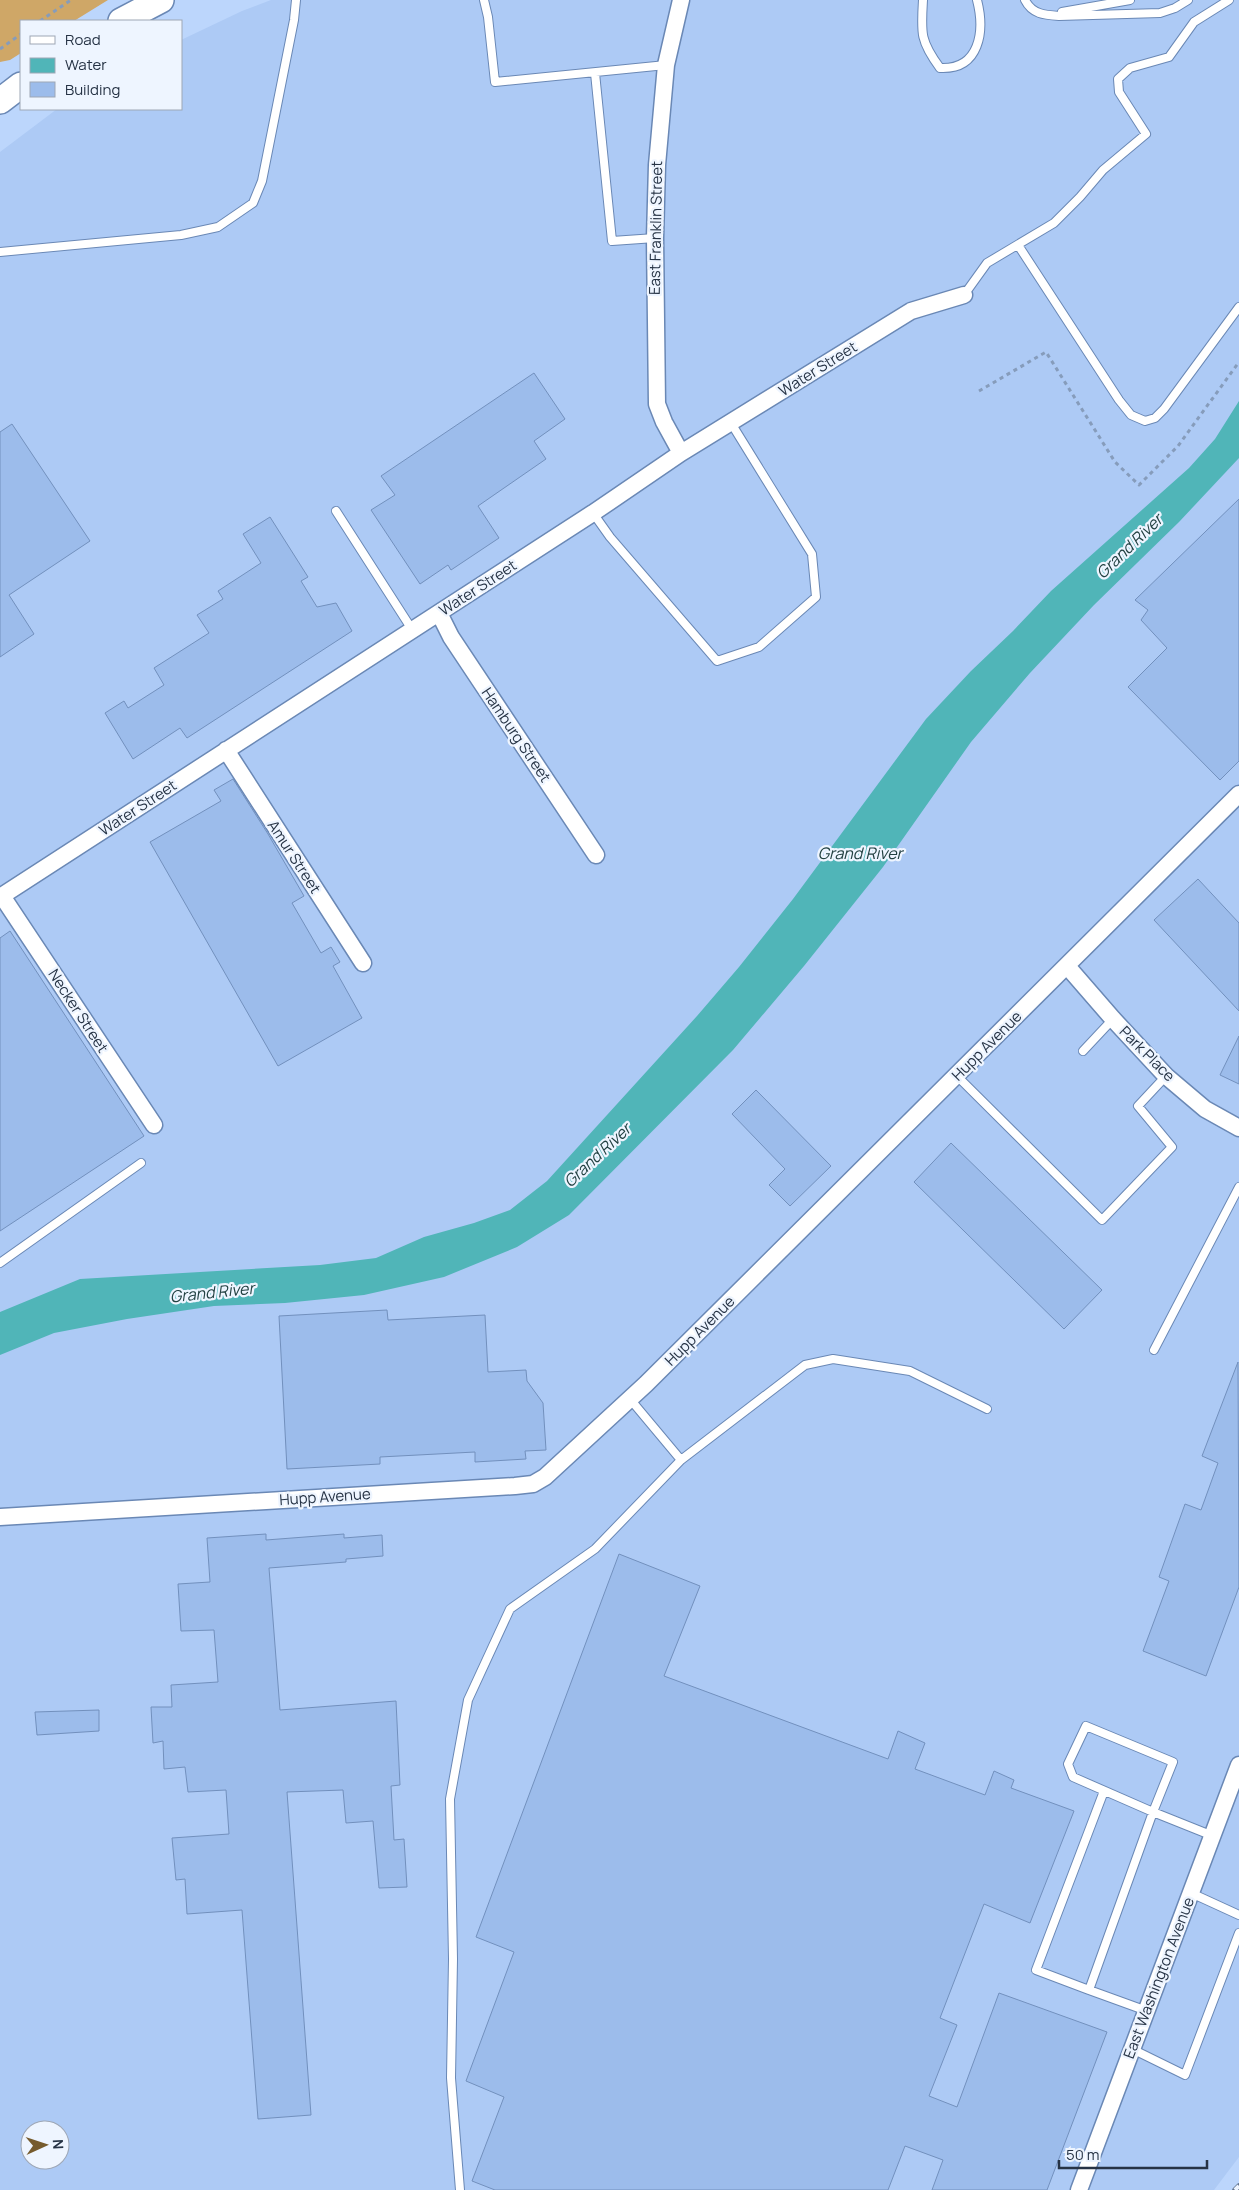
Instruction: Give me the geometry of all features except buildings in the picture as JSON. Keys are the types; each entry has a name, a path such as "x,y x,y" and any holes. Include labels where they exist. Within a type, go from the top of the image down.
{"main road":[{"path":"123,20 161,0"},
{"path":"0,100 20,86"}],"street":[{"name":"East Franklin Street","path":"681,0 666,64 657,164 655,238 657,404 664,422 681,453"},
{"name":"Water Street","path":"1,897 593,513 681,453 911,311 964,295"},
{"name":"Hamburg Street","path":"439,613 452,637 596,855"},
{"name":"Amur Street","path":"226,750 363,963"},
{"name":"Hupp Avenue","path":"0,1517 533,1484 557,1467 630,1399 1068,966 1239,794"},
{"name":"Necker Street","path":"1,897 154,1125"},
{"name":"Park Place","path":"1068,966 1113,1019 1166,1076 1205,1109 1239,1128"},
{"name":"East Washington Avenue","path":"1079,2190 1239,1765"}],"lane":[{"path":"0,252 181,235 218,227 253,203 262,181 294,20 296,0"},
{"path":"484,0 488,17 495,82 595,73 666,64"},
{"path":"923,0 921,32 927,50 940,68 953,68 969,59 978,45 980,12 977,0"},
{"path":"1025,0 1029,8 1042,15 1138,15 1160,13 1175,8 1188,0"},
{"path":"1042,15 1130,0"},
{"path":"964,295 987,263 1054,223 1103,170 1146,134 1119,92 1118,79 1130,68 1169,57 1194,22 1229,0"},
{"path":"595,73 612,241 655,238"},
{"path":"1018,245 1119,400 1131,415 1145,422 1155,418 1164,409 1239,307"},
{"path":"593,513 610,536 717,661 759,647 816,597 812,554 730,423"},
{"path":"336,511 413,630"},
{"path":"1083,1051 1113,1019"},
{"path":"957,1076 1102,1220 1172,1147 1138,1106 1166,1076"},
{"path":"0,1263 141,1163"},
{"path":"1154,1350 1239,1187"},
{"path":"460,2190 451,2078 453,1959 450,1799 468,1700 510,1609 595,1549 681,1460 805,1365 833,1359 910,1372 987,1409"},
{"path":"630,1399 681,1460"},
{"path":"1089,1990 1153,1812 1173,1762 1086,1726 1068,1764 1073,1777 1153,1812 1213,1836"},
{"path":"1104,1791 1036,1970 1147,2011"},
{"path":"1191,1893 1239,1916"},
{"path":"1132,2049 1184,2075 1239,1933"}],"path":[{"path":"41,20 71,0"},
{"path":"0,49 20,35"}],"shaded area":[{"path":"0,0 108,0 76,20 20,20 20,54 10,60 0,62"},
{"path":"271,0 1239,0 1239,2157 1214,2190 0,2190 0,152 56,110 182,110 182,40 242,11"}],"water":[{"name":"Grand River","path":"1239,401 1239,458 1179,522 1094,605 1030,673 971,742 883,867 804,966 733,1050 569,1215 517,1247 444,1277 364,1295 285,1303 214,1306 127,1319 54,1333 0,1355 0,1312 80,1279 320,1265 376,1258 424,1237 474,1223 510,1210 547,1181 739,967 793,899 926,719 1051,591 1189,468 1215,439"}],"railway":[{"path":"1235,2190 1239,2186"}]}
